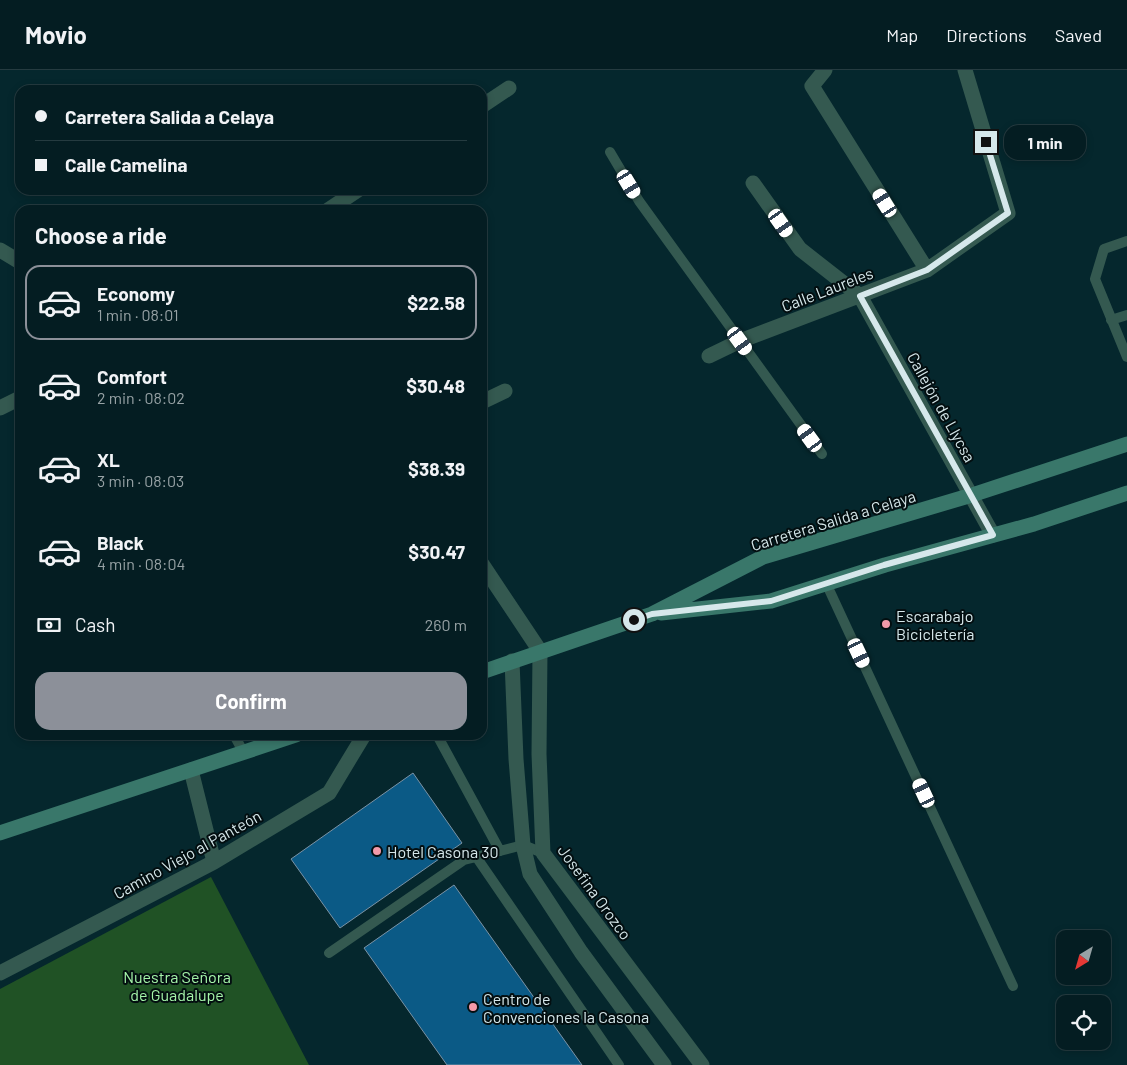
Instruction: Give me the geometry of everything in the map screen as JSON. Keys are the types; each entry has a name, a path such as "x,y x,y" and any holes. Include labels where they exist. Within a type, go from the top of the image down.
{"main road":[{"name":"Carretera Salida a Celaya","path":"652,614 762,557 972,495 1127,444"},
{"path":"487,670 652,614 771,601 1127,493"},
{"path":"0,834 281,740"}],"street":[{"path":"825,70 812,86 927,270"},
{"name":"Calle Laureles","path":"709,356 740,341 927,270 1008,213 965,70"},
{"path":"487,103 509,88"},
{"path":"753,183 800,249 860,296"},
{"path":"336,205 350,195"},
{"path":"0,250 15,259"},
{"name":"Callejón de Llycsa","path":"860,296 993,535"},
{"path":"487,400 505,391"},
{"path":"0,408 15,400"},
{"path":"487,572 540,652"},
{"name":"Josefina Orozco","path":"540,652 539,754 543,853 702,1065"},
{"path":"512,662 522,845 530,874 581,952 664,1065"},
{"name":"Camino Viejo al Panteón","path":"0,973 214,862 329,792 361,740"},
{"path":"191,770 214,862"}],"lane":[{"path":"610,152 639,201 822,454"},
{"path":"1127,241 1104,248 1095,279 1127,357"},
{"path":"1111,320 1127,314"},
{"path":"826,583 1013,986"},
{"path":"237,740 244,752"},
{"path":"440,740 500,851"},
{"path":"329,953 464,860 522,845 543,853"},
{"path":"477,858 619,1065"}],"green space":[{"name":"Nuestra Señora de Guadalupe","path":"211,877 309,1065 0,1065 0,989"}],"building":[{"name":"Hotel Casona 30","path":"413,773 462,843 340,928 291,859"},
{"name":"Centro de Convenciones la Casona","path":"454,885 582,1065 447,1065 364,948"}],"place":[{"name":"Escarabajo Bicicletería","path":"886,624"},
{"name":"Hotel Casona 30","path":"377,851"},
{"name":"Centro de Convenciones la Casona","path":"473,1007"}],"route":[{"path":"634,620 652,614 771,601 884,565 993,535 860,296 927,270 1008,213 986,142"}]}
